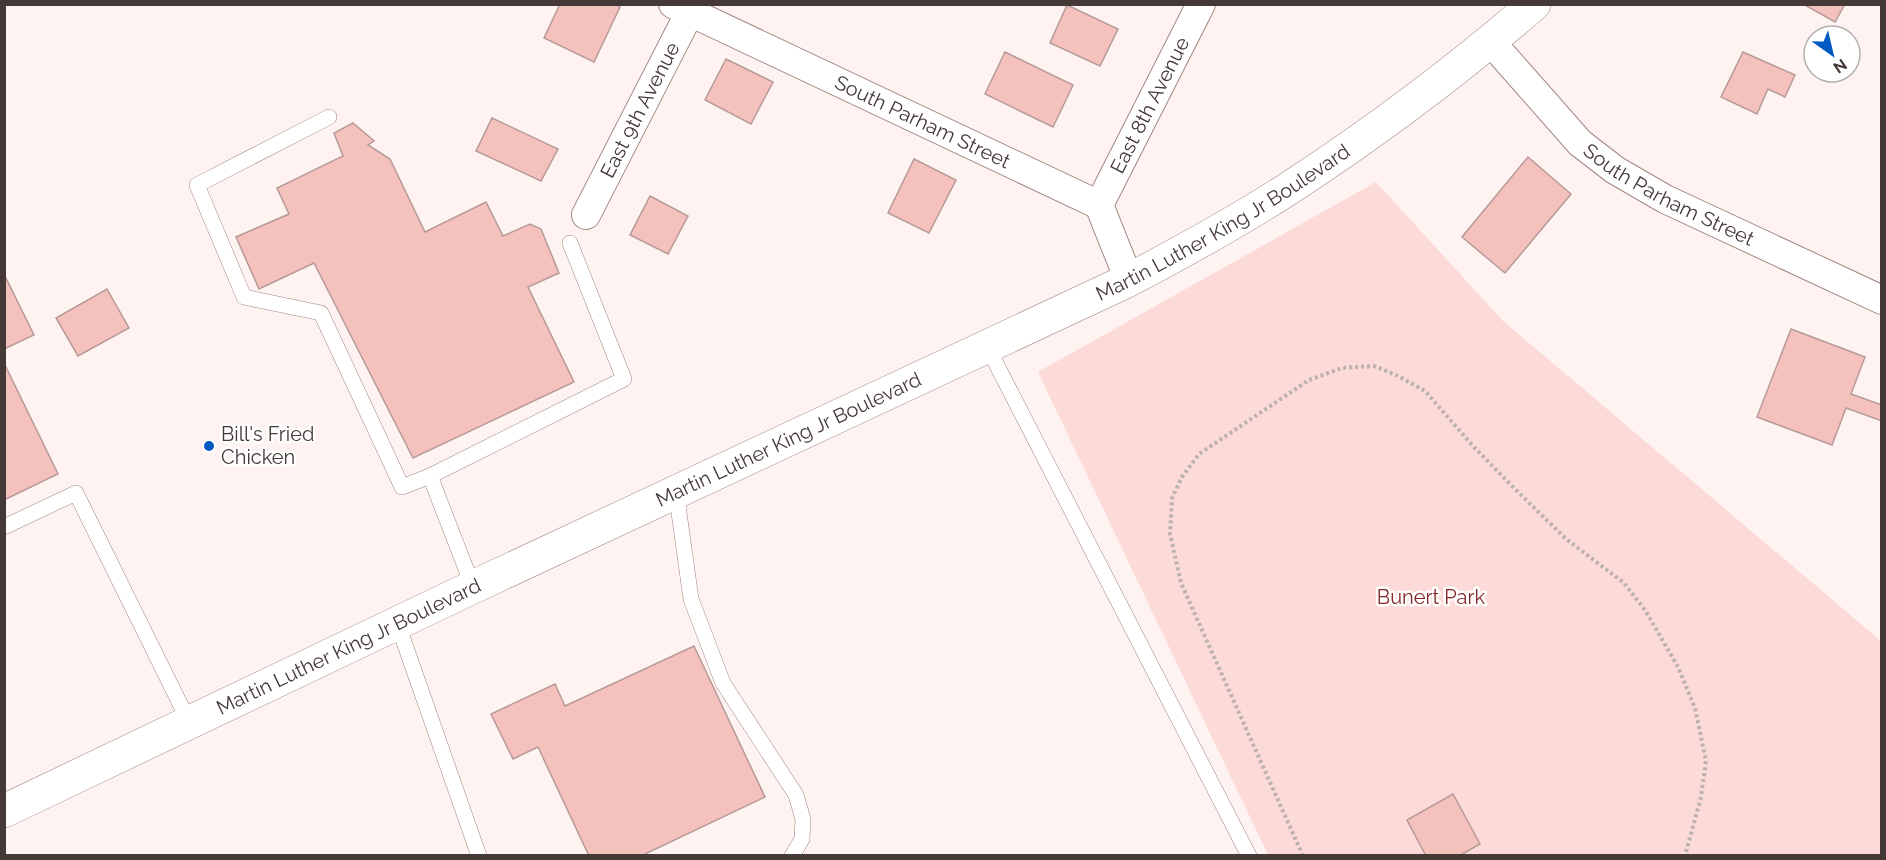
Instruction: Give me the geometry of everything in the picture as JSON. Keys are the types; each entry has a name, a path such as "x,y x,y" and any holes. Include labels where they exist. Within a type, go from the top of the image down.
{"main road":[{"name":"Martin Luther King Jr Boulevard","path":"7,804 189,722 473,586 1129,280 1199,242 1344,152 1491,42 1534,4"}],"street":[{"name":"East 8th Avenue","path":"1100,205 1201,4"},
{"name":"South Parham Street","path":"686,7 1100,205"},
{"name":"East 9th Avenue","path":"586,216 686,7"},
{"name":"South Parham Street","path":"1491,42 1580,143 1615,170 1665,199 1881,300"},
{"path":"1100,205 1129,280"}],"lane":[{"path":"329,117 197,185 244,297 321,313 402,487 430,476 624,379 570,243"},
{"path":"987,346 1249,855"},
{"path":"430,476 473,586"},
{"path":"676,491 691,599 723,683 796,795 802,819 802,839 792,855"},
{"path":"4,527 76,493 189,722"},
{"path":"397,622 479,855"}],"path":[{"path":"1303,855 1180,583 1170,534 1172,498 1182,477 1199,454 1309,380 1342,368 1374,366 1425,391 1512,486 1566,539 1624,583 1645,610 1678,667 1695,708 1706,761 1701,797 1685,855"}],"green space":[{"name":"Bunert Park","path":"1376,182 1502,320 1881,641 1881,855 1268,855 1038,372"}],"building":[{"path":"560,4 615,4 620,7 594,62 544,38"},
{"path":"1803,4 1845,4 1835,22"},
{"path":"1067,5 1118,29 1100,66 1050,43"},
{"path":"1005,52 1073,85 1053,127 985,94"},
{"path":"1743,52 1795,75 1785,97 1768,89 1757,114 1721,97"},
{"path":"726,59 773,82 751,124 705,100"},
{"path":"492,118 558,149 541,181 476,151"},
{"path":"353,123 374,141 368,145 390,159 425,232 486,202 503,236 530,224 541,229 559,273 528,287 574,382 413,458 314,263 259,289 236,237 289,214 277,188 343,156 334,133"},
{"path":"1528,157 1571,194 1505,273 1462,237"},
{"path":"914,159 956,180 929,233 888,213"},
{"path":"650,196 688,216 668,254 630,235"},
{"path":"4,274 34,335 4,349"},
{"path":"107,289 129,328 78,356 56,318"},
{"path":"1791,329 1865,357 1851,394 1882,405 1882,421 1846,408 1832,445 1757,417"},
{"path":"4,363 58,474 4,500"},
{"path":"694,646 765,797 641,856 589,856 538,747 513,759 491,714 555,684 565,706"},
{"path":"1453,794 1480,844 1459,856 1426,856 1407,820"}],"place":[{"name":"Bill's Fried Chicken","path":"209,446"}]}
